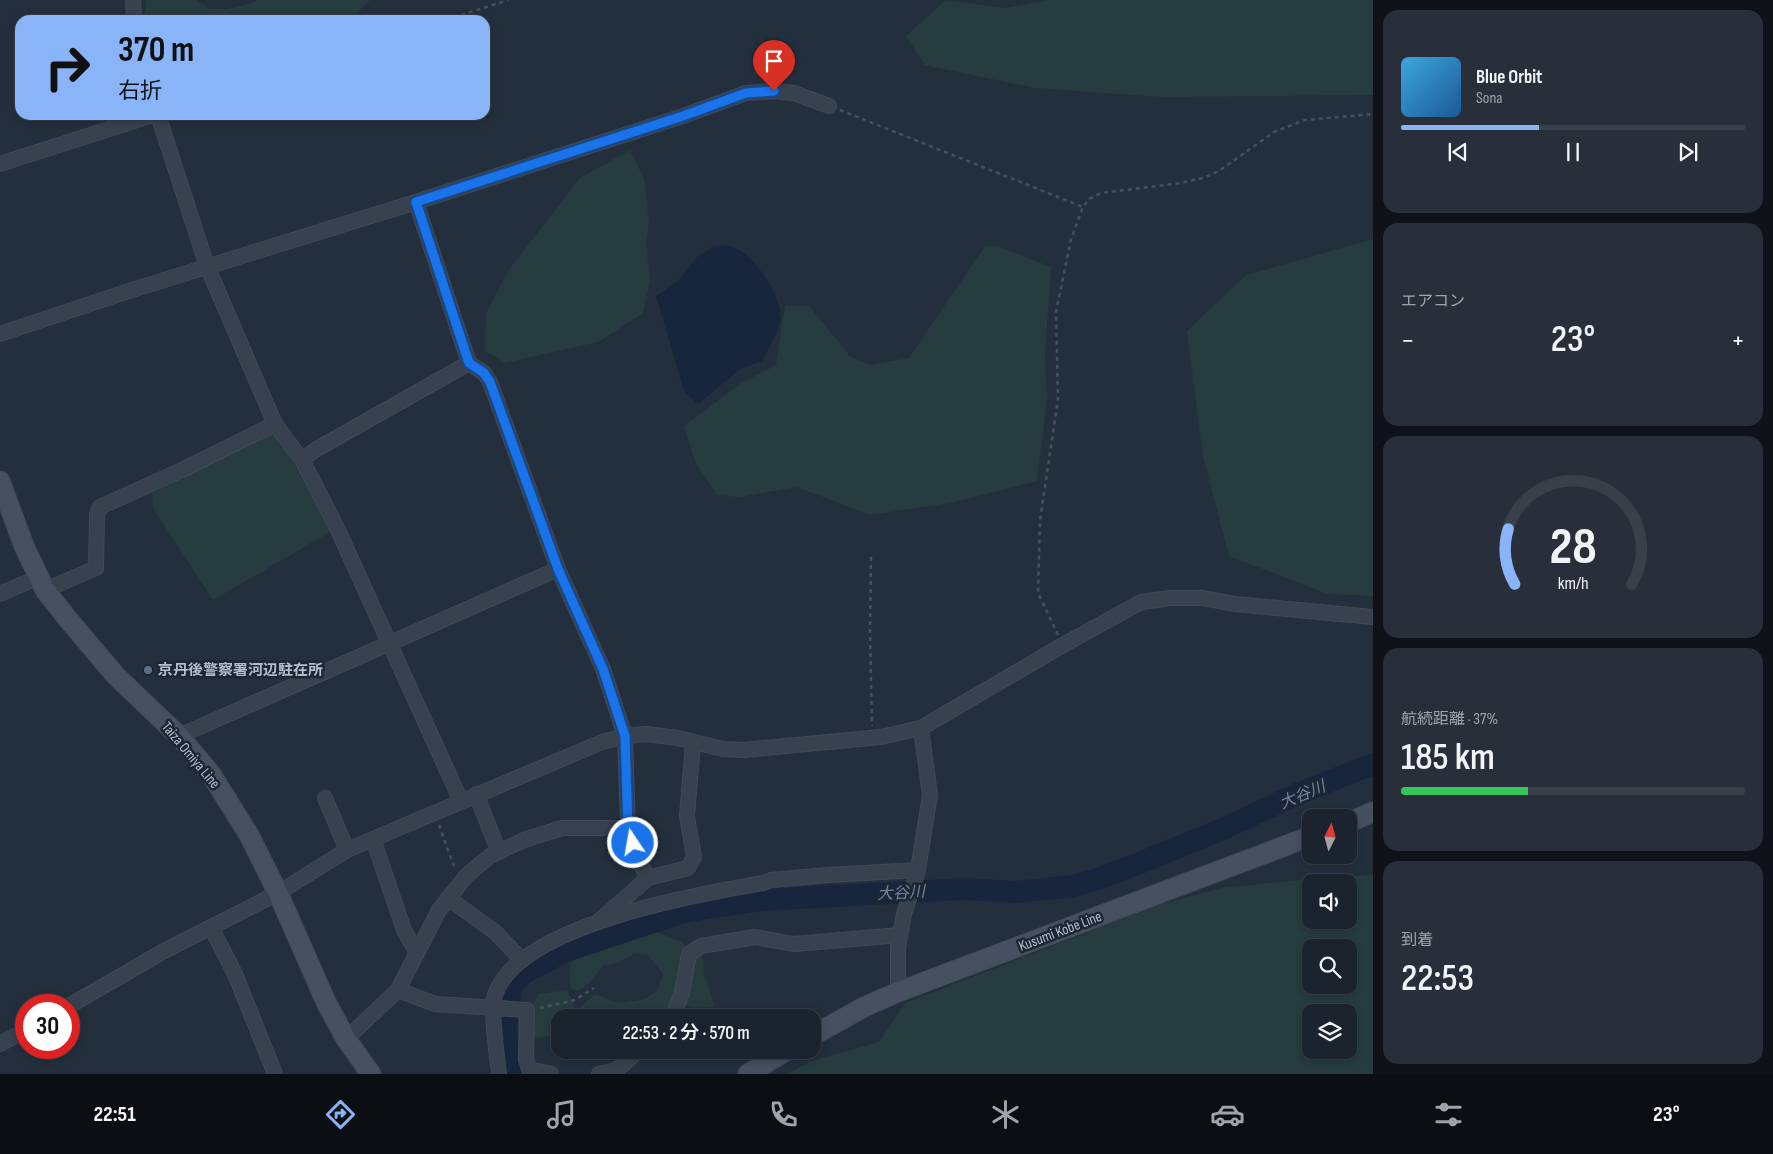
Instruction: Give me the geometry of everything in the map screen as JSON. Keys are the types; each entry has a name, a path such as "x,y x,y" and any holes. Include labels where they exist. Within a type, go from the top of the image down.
{"main road":[{"name":"Taiza Omiya Line","path":"0,481 24,546 42,583 67,618 116,676 179,736 211,774 249,835 278,893 326,1002 346,1040 371,1074"},
{"path":"1358,818 1373,812"},
{"name":"Kusumi Kobe Line","path":"821,1031 898,992 1302,839"},
{"path":"748,1074 772,1059"}],"street":[{"path":"133,0 134,15"},
{"path":"0,334 207,266 416,202 683,116 746,93 774,91 794,93 828,106"},
{"path":"0,164 136,120"},
{"path":"160,120 207,266 275,424 302,460 337,528 461,801"},
{"path":"416,202 469,363 484,373 490,382 558,569 603,669 625,736 628,828 637,857 648,878"},
{"path":"302,460 315,450 469,363"},
{"path":"0,594 96,568 97,514 100,507 184,470 275,424"},
{"path":"179,736 558,569"},
{"path":"80,1000 164,951 278,893 347,850 602,742 625,736 646,734 722,749 744,750 872,738 921,728 1141,602 1170,598 1203,598 1234,604 1373,617"},
{"path":"898,992 898,948 900,935 904,914 918,870 930,795 921,728"},
{"path":"598,922 648,878 688,868 694,857 687,816 693,742"},
{"path":"476,794 499,852"},
{"path":"325,798 347,850"},
{"path":"346,1040 398,990 439,910 467,875 490,856 524,840 562,828 628,828"},
{"path":"373,839 404,930 417,953"},
{"path":"499,1074 494,1024 498,1008 494,996 500,983 514,966 538,949 560,938 634,909 771,880 918,870"},
{"path":"448,898 495,932 522,960"},
{"path":"211,927 235,974 275,1074"},
{"path":"676,1009 682,993 689,954 700,946 754,937 794,944 900,935"},
{"path":"398,990 435,1004 525,1011 526,1059 529,1069 551,1074"},
{"path":"0,1044 15,1036"},
{"path":"600,1074 617,1072 630,1059"}],"path":[{"path":"462,15 508,0"},
{"path":"828,106 1082,207"},
{"path":"1063,645 1038,592 1040,520 1058,399 1056,312 1071,240 1082,207 1089,199 1101,193 1203,178 1219,171 1274,132 1305,120 1373,114"},
{"path":"871,557 870,703 872,738"},
{"path":"434,812 460,884"},
{"path":"525,1011 575,1000 594,988"}],"green space":[{"path":"146,0 197,0 210,9 227,9 256,2 256,0 370,0 355,15 144,15"},
{"path":"946,0 1005,8 1051,0 1373,0 1373,95 1161,97 1035,88 925,65 906,36"},
{"path":"630,150 644,179 649,223 646,242 650,282 643,313 598,342 505,363 485,351 486,314 508,271 580,178"},
{"path":"1373,239 1373,596 1328,594 1229,556 1203,457 1187,331 1246,275"},
{"path":"985,246 998,246 1051,267 1045,355 1047,398 1037,481 951,503 870,515 797,487 739,497 717,495 695,462 684,426 742,383 776,365 785,306 809,306 850,356 869,365 909,358"},
{"path":"272,431 291,458 330,532 213,600 153,508 152,493"},
{"path":"1373,875 1373,1074 788,1074 809,1062 879,1042 905,1003 1159,905 1221,888 1302,880 1302,929 1357,929 1357,876"},
{"path":"650,929 681,942 702,956 704,974 715,1007 692,1008 674,1001 667,1009 579,1009 594,994 620,1003 645,999 658,990 663,974 648,955 635,953 617,963 603,966 589,983 578,991 571,988 569,973 573,955"},
{"path":"567,990 575,1009 551,1009 551,1036 532,1039 531,1009 538,994"}],"water":[{"path":"714,246 727,246 738,250 757,266 778,301 780,322 762,361 740,369 698,404 684,391 656,296 679,280 697,257"}],"waterway":[{"name":"大谷川","path":"510,1074 506,1026 512,984 525,972 566,951 683,912 761,900 965,889 1015,892 1074,886 1145,861 1225,828 1297,794 1373,764"}],"place":[{"name":"京丹後警察署河辺駐在所","path":"148,670"}],"route":[{"path":"633,843 628,828 625,736 603,669 558,569 490,382 484,373 469,363 416,202 683,116 746,93 774,91"}]}
